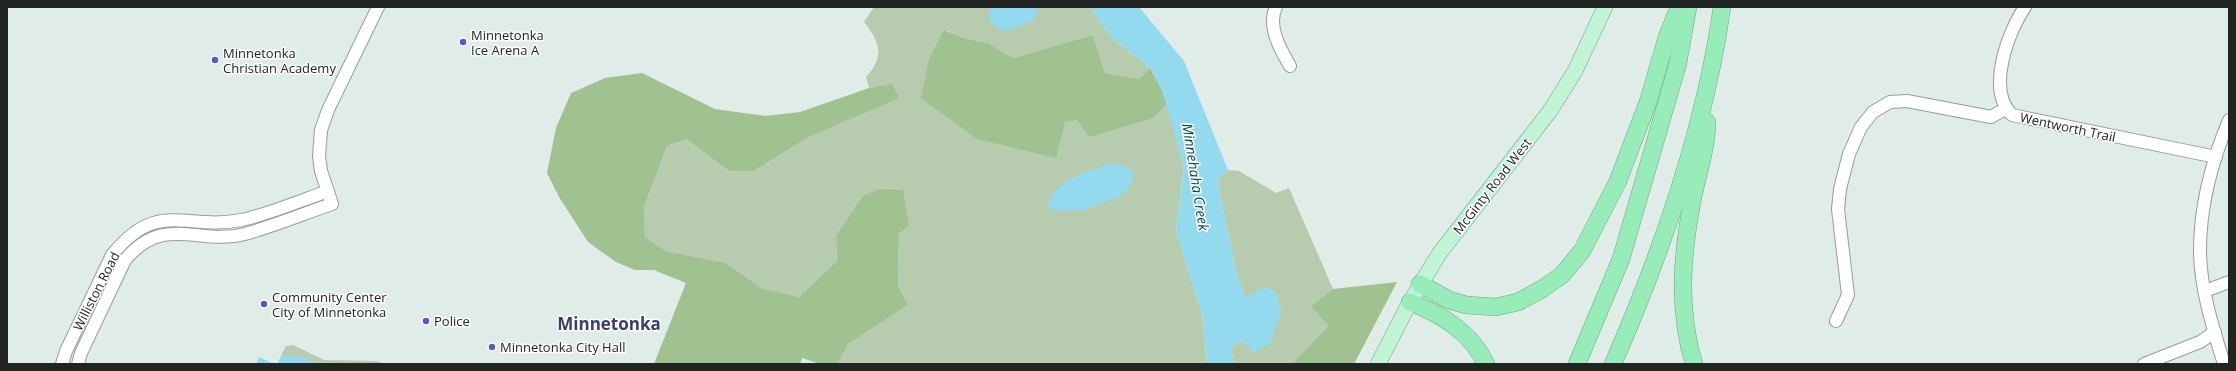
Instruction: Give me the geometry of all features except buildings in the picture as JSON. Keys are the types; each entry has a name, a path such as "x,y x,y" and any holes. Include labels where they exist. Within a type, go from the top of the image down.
{"highway":[{"path":"1420,284 1449,300 1466,305 1496,307 1518,302 1542,289 1562,275 1582,251 1618,181 1648,102 1667,37 1679,7"},
{"path":"1578,364 1621,259 1678,63 1688,7"},
{"path":"1613,364 1629,327 1669,217 1707,92 1722,7"},
{"path":"1694,364 1684,324 1683,269 1689,218 1707,127 1707,92"},
{"path":"1683,269 1690,319 1704,364"},
{"path":"1410,302 1436,313 1460,329 1479,349 1486,364"}],"main road":[{"name":"McGinty Road West","path":"1378,364 1420,284 1462,222 1550,111 1575,71 1605,7"}],"street":[{"name":"Williston Road","path":"78,364 81,353 125,260 135,247 152,237 178,233 225,236 244,234 332,204 319,156 321,130 328,110 378,7"},
{"path":"1276,7 1272,15 1279,47 1290,66"},
{"name":"Wentworth Trail","path":"2025,7 2010,32 2003,55 2001,78 2002,102 2005,109 2012,115 2216,157"},
{"path":"1836,321 1848,295 1838,209 1840,189 1849,154 1861,127 1873,112 1890,102 1908,101 1991,116 2005,109"},
{"path":"2224,364 2205,290 2200,252 2204,196 2229,120"},
{"name":"Williston Road","path":"62,364 66,351 112,255 123,241 137,229 153,222 180,219 220,223 242,220 328,191"},
{"path":"2205,290 2229,282"},
{"path":"2144,364 2164,354 2200,342 2215,332"}],"green space":[{"path":"874,7 1090,7 1113,39 1150,68 1139,79 1105,73 1093,35 1013,58 988,43 967,39 945,30 1055,158 1064,122 1077,119 1153,118 1167,105 1184,166 1176,231 1202,314 1207,364 838,364 848,344 908,305 898,285 899,233 836,236 837,261 799,297 761,288 726,263 666,251 645,237 644,207 667,146 686,139 729,171 754,171 807,138 898,98 892,85 869,88 866,77 876,63 878,56 877,43 864,22"},
{"path":"944,30 967,39 988,43 1013,58 1093,35 1105,73 1139,79 1150,68 1162,90 1167,105 1153,118 1089,137 1077,120 1065,122 1056,158 977,139 921,98 929,59"},
{"path":"642,73 715,109 765,116 800,112 869,88 892,84 899,98 807,138 754,171 729,171 686,139 667,146 644,207 645,237 666,251 726,263 761,288 799,297 837,261 836,236 863,196 879,189 903,190 909,226 899,233 898,285 908,305 848,344 838,364 820,364 802,358 800,364 654,364 686,283 654,270 635,270 616,262 588,242 559,197 547,173 556,128 571,93 605,78"},
{"path":"1228,170 1239,171 1276,193 1289,188 1333,289 1311,306 1328,326 1292,364 1234,364 1231,348 1242,341 1245,297 1237,275 1217,180"},
{"path":"1397,282 1354,364 1292,364 1328,326 1311,306 1333,289"},
{"path":"293,345 324,360 376,361 387,364 319,364 298,356 281,356 286,346"}],"water":[{"path":"994,7 1039,7 1035,19 1016,28 1001,30 991,23 989,13"},
{"name":"Minnehaha Creek","path":"1090,7 1139,7 1184,61 1228,170 1217,180 1237,275 1245,297 1265,287 1276,292 1281,310 1270,344 1254,353 1242,341 1231,348 1234,364 1207,364 1202,314 1176,231 1184,166 1162,90 1150,68 1113,39"},
{"path":"1108,164 1124,165 1134,171 1131,185 1121,196 1083,210 1060,211 1047,206 1051,197 1064,183 1080,174"},
{"path":"281,356 298,356 319,364 277,364"},
{"path":"259,357 275,364 256,364"}],"place":[{"name":"Minnetonka Ice Arena A","path":"463,42"},
{"name":"Minnetonka Christian Academy","path":"215,60"},
{"name":"Community Center City of Minnetonka","path":"264,304"},
{"name":"Police","path":"426,321"},
{"name":"Minnetonka City Hall","path":"492,347"}],"district":[{"name":"Minnetonka","path":"609,323"}]}
